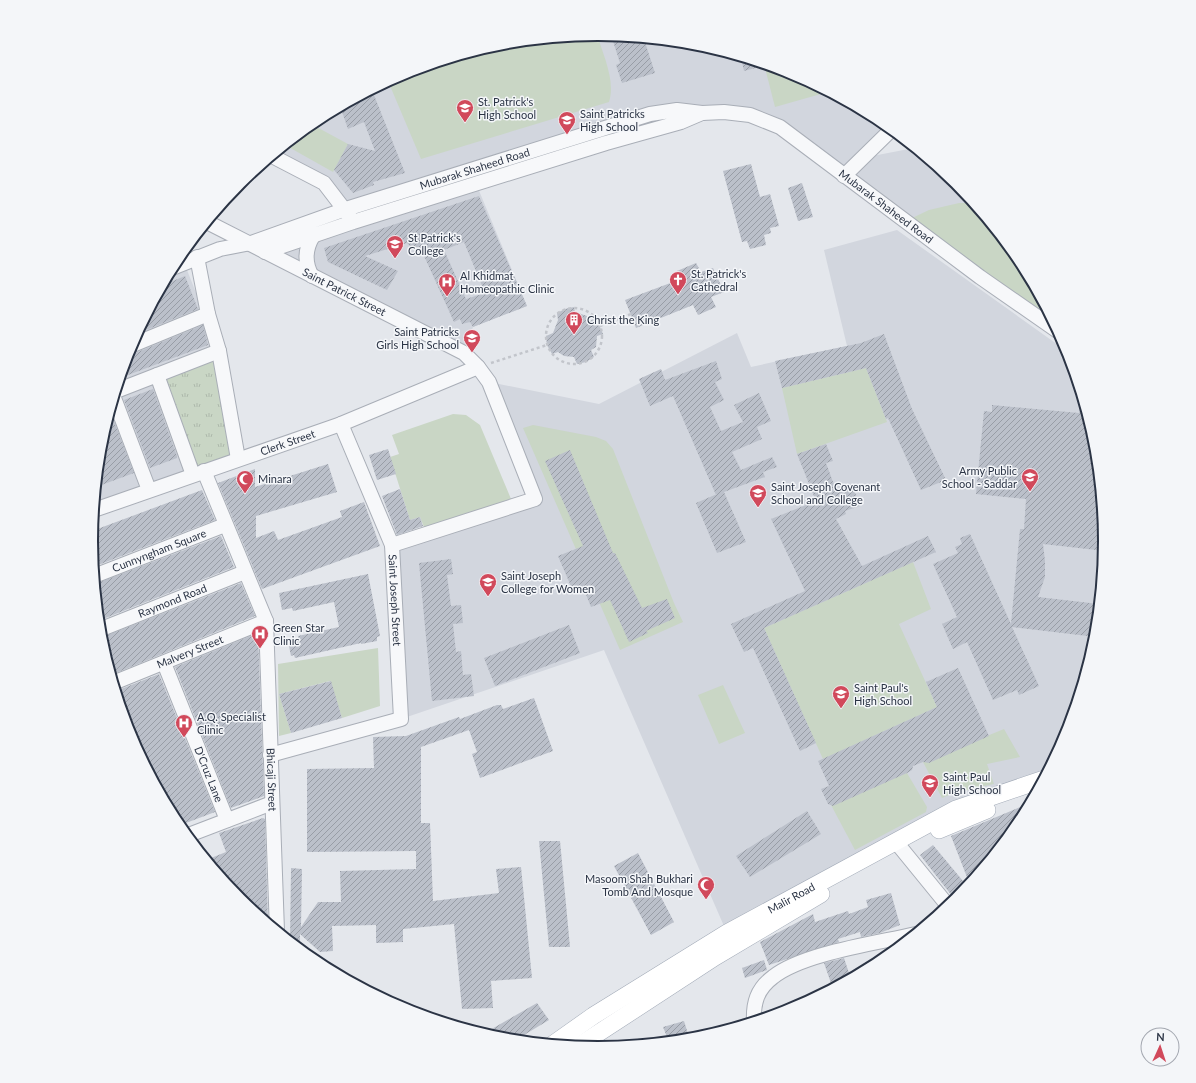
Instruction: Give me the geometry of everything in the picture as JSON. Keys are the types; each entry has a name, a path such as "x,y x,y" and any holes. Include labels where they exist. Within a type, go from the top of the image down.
{"main road":[{"name":"Malir Road","path":"585,1042 715,957 787,915 956,809 1035,785"},
{"name":"Malir Road","path":"557,1040 593,1016 727,933 899,846"}],"street":[{"name":"Mubarak Shaheed Road","path":"181,264 220,249 251,243 349,216 650,114 677,110 702,113 724,112 750,115 780,127 980,277 1049,325"},
{"path":"844,176 888,133"},
{"path":"276,158 324,183 349,216"},
{"name":"Mubarak Shaheed Road","path":"265,252 313,236 349,216"},
{"name":"Saint Patrick Street","path":"211,224 251,243 265,252 464,352 478,367"},
{"path":"210,226 219,229"},
{"path":"312,276 306,256 307,248 313,236"},
{"path":"197,258 208,314 218,351 238,460"},
{"path":"139,342 208,314"},
{"path":"122,389 218,351"},
{"name":"Clerk Street","path":"99,508 341,424 478,367"},
{"name":"Saint Joseph Street","path":"270,755 401,719 392,544 535,499 490,382 478,367"},
{"name":"Bhicaji Street","path":"157,375 199,473 225,526 266,621 277,925"},
{"path":"117,406 149,490"},
{"path":"341,424 392,544"},
{"name":"Cunnyngham Square","path":"99,574 225,526"},
{"name":"Raymond Road","path":"105,628 245,572"},
{"name":"Malvery Street","path":"118,681 266,621"},
{"name":"D'Cruz Lane","path":"164,662 227,820"},
{"path":"192,834 272,803"},
{"path":"899,846 945,902"},
{"path":"754,1017 753,1006 761,990 772,977 785,969 810,959 906,936"}],"path":[{"path":"574,307 586,310 596,318 601,325 603,334 599,350 586,362 573,364 559,360 552,354 547,345 547,328 557,313 565,309 574,307"},
{"path":"600,326 630,314"},
{"path":"478,367 547,345"}],"shaded area":[{"name":"St. Patrick's High School","path":"565,42 631,42 663,45 696,51 728,58 790,79 848,108 888,133 862,158 909,149 952,188 974,211 995,237 1014,263 1049,325 844,176 750,115 650,114 346,209 324,183 276,158 320,125 348,108 406,79 437,68 468,58 500,51 533,45"},
{"name":"St Patrick's College","path":"475,181 527,306 473,327 464,353 251,243 353,222"},
{"path":"897,230 1058,345 1072,381 1081,412 1089,444 1094,476 1098,542 1094,607 1089,639 1072,702 1047,763 1037,781 956,809 727,933 604,650 401,719 392,545 539,498 489,382 599,404 737,333 751,367 847,346 824,250"},
{"path":"185,265 219,351 193,475 99,508 107,444 124,381 149,320 179,267"}],"green space":[{"path":"599,41 610,77 611,94 609,102 421,159 390,87 406,79 437,68 468,58 500,51 533,45"},
{"path":"766,70 790,79 821,94 775,107"},
{"path":"317,127 348,144 333,172 289,147"},
{"path":"959,203 966,203 995,237 1014,263 1047,321 910,219 929,210"},
{"path":"219,351 238,459 193,475 157,375"},
{"path":"866,368 887,422 797,454 782,388"},
{"path":"453,414 466,415 480,425 511,499 424,527 420,517 410,520 390,457 399,454 392,435"},
{"path":"533,425 596,437 606,441 613,449 674,603 683,622 620,650 523,428"},
{"path":"913,562 931,609 899,624 937,707 823,759 764,628"},
{"path":"378,648 380,706 342,718 330,681 279,694 291,733 279,736 278,664"},
{"path":"723,685 745,733 719,744 698,695"},
{"path":"1004,729 1020,757 987,764 994,784 970,789 956,796 954,793 942,798 923,762"},
{"path":"907,773 927,807 926,812 855,850 831,805"}],"building":[{"path":"613,41 645,43 655,73 622,83 616,65 620,63"},
{"path":"742,63 757,67 744,71"},
{"path":"374,95 405,173 373,182 374,185 353,193 334,170 348,144 375,151 364,122 348,129 342,112"},
{"path":"751,164 760,197 770,194 779,226 770,228 771,233 764,235 766,245 750,249 747,241 742,242 723,171"},
{"path":"802,183 813,217 798,221 788,188"},
{"path":"479,196 527,306 473,327 470,322 462,324 460,319 454,322 420,247 411,247 407,243 365,256 398,271 387,290 328,262 324,248","holes":["464,242 485,293 466,299 444,250"]},
{"name":"St. Patrick's Cathedral","path":"696,263 701,272 713,268 724,292 711,297 716,307 698,315 693,305 636,328 625,300 681,279 677,271"},
{"path":"185,276 198,309 144,331 149,320 171,282"},
{"name":"Christ the King","path":"574,307 575,312 587,316 590,321 596,318 603,334 597,336 596,347 591,350 594,357 586,362 577,364 574,357 564,356 558,352 552,354 547,345 546,336 553,333 558,320 557,313"},
{"path":"203,325 208,345 126,376 135,353"},
{"path":"884,334 912,409 946,480 921,490 888,418 886,419 866,368 782,388 775,361 861,343"},
{"path":"716,361 722,379 715,382 724,400 710,407 721,431 743,422 734,405 759,393 771,421 757,427 762,439 732,452 741,470 772,457 777,467 763,472 765,477 724,492 746,542 717,553 696,503 716,495 673,396 650,406 639,379 661,369 665,380"},
{"path":"153,389 177,458 150,468 124,400"},
{"path":"992,405 1079,413 1079,406 1089,444 1094,476 1097,509 1098,550 1043,544 1045,577 1038,597 1094,603 1089,636 1012,627 1039,686 1019,695 1017,690 993,700 967,642 953,649 942,624 957,617 933,564 958,553 955,547 962,544 960,538 970,534 1011,624 1020,529 1024,529 1026,499 976,494 984,411 992,412"},
{"path":"113,419 134,473 101,485 107,444"},
{"path":"826,444 833,461 826,463 836,490 852,484 860,506 845,511 846,514 836,519 862,566 928,536 936,552 764,628 816,743 800,751 753,648 744,652 731,624 805,591 771,519 816,501 797,454"},
{"path":"388,449 396,474 377,480 369,455"},
{"path":"570,450 613,553 615,553 642,608 667,599 675,618 646,631 648,633 629,642 610,600 591,607 583,587 573,591 558,556 583,546 545,461"},
{"path":"328,464 337,492 256,516 256,538 274,531 278,540 342,517 340,511 364,502 380,546 262,589 218,483 255,469 255,487"},
{"path":"400,489 410,520 420,517 423,526 397,535 382,496"},
{"path":"202,490 215,520 99,565 98,529"},
{"path":"221,536 234,567 104,619 100,582"},
{"path":"451,559 453,574 447,575 451,606 461,605 463,623 453,624 456,652 461,651 463,675 471,674 474,696 432,701 419,563"},
{"path":"368,574 380,636 377,637 377,641 361,643 295,658 294,655 291,656 288,641 299,640 298,636 339,627 334,602 293,611 292,608 282,610 279,593"},
{"path":"241,583 255,616 116,673 106,635"},
{"path":"569,625 580,653 495,686 484,658"},
{"path":"258,633 264,796 231,808 175,667"},
{"path":"958,668 989,736 929,763 923,762 913,766 912,770 907,773 833,806 828,804 821,789 829,786 818,761 937,707 926,682"},
{"path":"159,674 215,812 185,824 149,763 136,733 120,689"},
{"path":"331,681 342,718 291,733 279,694"},
{"path":"534,698 553,751 480,778 472,754 477,752 469,730 421,747 421,823 430,823 433,901 499,893 496,869 521,867 532,978 491,981 493,1008 462,1009 454,924 403,929 403,942 376,943 376,925 332,926 333,951 320,952 300,934 300,944 290,937 291,868 302,869 301,927 318,902 341,902 340,871 416,869 416,851 307,852 307,769 374,768 373,737 406,736 459,717 460,719 497,705 501,705 503,709"},
{"path":"1023,806 995,846 968,879 951,836"},
{"path":"807,811 821,834 750,877 736,856"},
{"path":"263,818 265,819 268,918 222,872 211,858 226,852 219,833"},
{"path":"539,841 560,841 570,947 549,947"},
{"path":"933,845 964,882 952,895 920,855"},
{"path":"638,853 674,922 651,935 614,866"},
{"path":"891,893 900,925 880,933 861,937 860,932 838,939 839,942 769,965 760,942 813,914 815,922 848,911 849,914 868,907 866,900"},
{"path":"844,958 849,974 831,984 824,963"},
{"path":"764,960 767,970 745,978 742,968"},
{"path":"537,1003 549,1020 522,1036 490,1030"},
{"path":"684,1021 688,1033 667,1037 663,1027"}],"place":[{"name":"St. Patrick's High School","path":"465,123"},
{"name":"Saint Patricks High School","path":"567,135"},
{"name":"St Patrick's College","path":"395,259"},
{"name":"St. Patrick's Cathedral","path":"678,295"},
{"name":"Al Khidmat Homeopathic Clinic","path":"447,297"},
{"name":"Christ the King","path":"574,335"},
{"name":"Saint Patricks Girls High School","path":"472,353"},
{"name":"Army Public School - Saddar","path":"1030,492"},
{"name":"Minara","path":"245,494"},
{"name":"Saint Joseph Covenant School and College","path":"758,508"},
{"name":"Saint Joseph College for Women","path":"488,597"},
{"name":"Green Star Clinic","path":"260,649"},
{"name":"Saint Paul's High School","path":"841,709"},
{"name":"A.Q. Specialist Clinic","path":"184,738"},
{"name":"Saint Paul High School","path":"930,798"},
{"name":"Masoom Shah Bukhari Tomb And Mosque","path":"706,900"}]}
